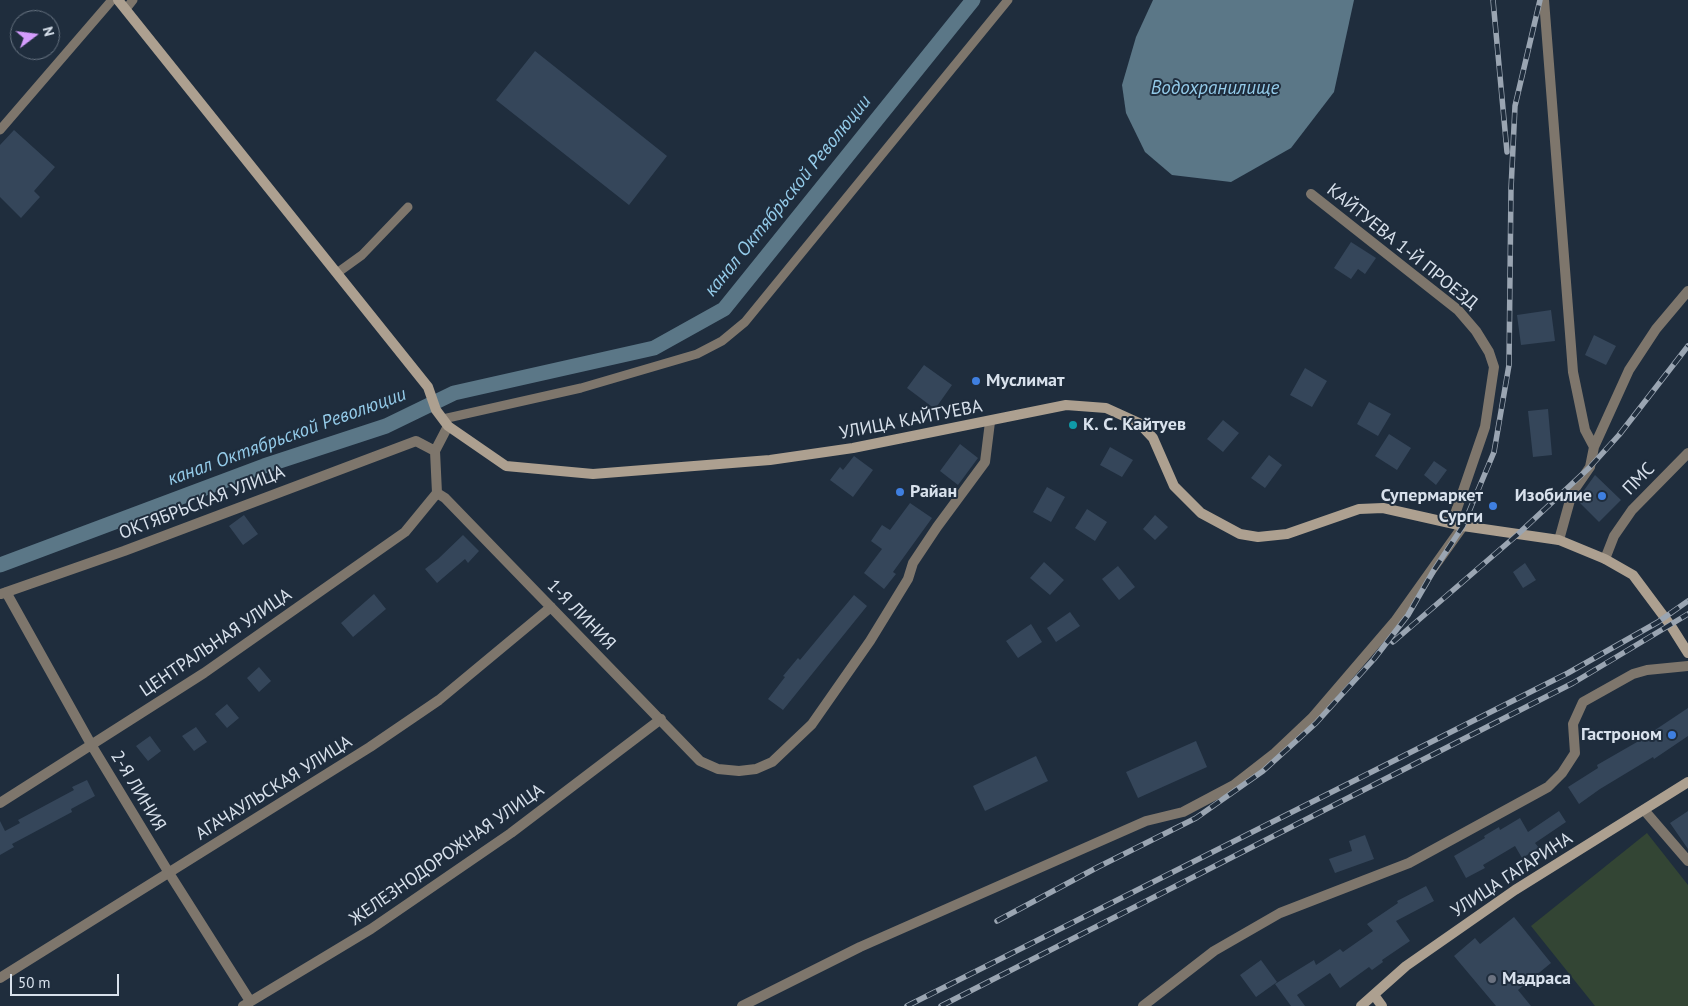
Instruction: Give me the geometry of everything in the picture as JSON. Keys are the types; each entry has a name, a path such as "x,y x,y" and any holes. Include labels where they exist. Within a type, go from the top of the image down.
{"main road":[{"name":"УЛИЦА КАЙТУЕВА","path":"118,0 428,387 436,410 446,423 506,466 593,474 770,460 853,448 990,422 1066,405 1106,408 1139,423 1154,438 1174,486 1201,513 1240,534 1258,537 1287,534 1304,530 1339,514 1359,509 1383,508 1463,526 1559,540 1605,559 1632,575 1671,626 1688,653"},
{"name":"УЛИЦА ГАГАРИНА","path":"1361,1006 1406,966 1515,890 1688,782"},
{"path":"1374,996 1382,1006"}],"street":[{"path":"1544,0 1573,372 1585,430 1594,447"},
{"name":"КАЙТУЕВА 1-Й ПРОЕЗД","path":"1312,194 1458,310 1476,331 1489,352 1494,367 1485,427 1452,523"},
{"path":"1559,540 1572,493 1590,467 1594,447 1629,370 1656,329 1688,291"},
{"name":"1-Я ЛИНИЯ","path":"437,493 445,498 700,761 718,768 739,771 756,769 772,762 812,724 870,640 937,527 985,462 990,422"},
{"path":"437,493 435,451 446,423"},
{"name":"ОКТЯБРЬСКАЯ УЛИЦА","path":"3,593 124,551 416,441 435,451"},
{"name":"ПМС","path":"1605,559 1614,536 1632,510 1688,453"},
{"name":"ЦЕНТРАЛЬНАЯ УЛИЦА","path":"0,804 211,668 405,532 437,493"},
{"path":"742,1006 860,947 1146,821 1183,812 1234,785 1274,753 1312,718 1396,620 1463,526"},
{"name":"2-Я ЛИНИЯ","path":"3,593 92,746 247,1004"},
{"name":"АГАЧАУЛЬСКАЯ УЛИЦА","path":"0,978 370,748 440,700 551,607"},
{"path":"1143,1006 1214,951 1280,913 1409,863 1548,787 1562,773 1575,753 1573,724 1583,702 1633,674 1647,670 1688,666"},
{"name":"ЖЕЛЕЗНОДОРОЖНАЯ УЛИЦА","path":"247,1004 371,930 511,833 661,719"},
{"path":"1644,810 1688,861"}],"lane":[{"path":"0,130 112,0"},
{"path":"126,9 133,0"},
{"path":"446,423 581,388 697,354 722,340 744,322 1008,0"},
{"path":"337,273 362,255 408,207"}],"green space":[{"path":"1647,833 1688,885 1688,1006 1595,1006 1531,926"}],"water":[{"name":"Водохранилище","path":"1153,0 1354,0 1334,92 1291,148 1231,182 1172,175 1145,152 1126,113 1122,85 1136,37"}],"building":[{"path":"535,51 667,156 629,205 496,100"},
{"path":"14,130 55,167 34,191 40,197 21,218 0,197 0,145"},
{"path":"1351,242 1376,258 1365,274 1358,269 1351,279 1334,268"},
{"path":"1551,310 1555,341 1521,345 1517,315"},
{"path":"1594,335 1616,346 1606,365 1585,355"},
{"path":"924,365 952,385 935,409 907,388"},
{"path":"1305,368 1327,381 1312,407 1290,395"},
{"path":"1369,402 1391,414 1378,436 1357,424"},
{"path":"1548,409 1552,455 1533,457 1528,411"},
{"path":"1223,420 1239,433 1223,452 1207,439"},
{"path":"1389,434 1411,448 1397,470 1375,456"},
{"path":"960,444 978,458 958,485 940,471"},
{"path":"1110,447 1133,460 1122,477 1100,465"},
{"path":"1269,455 1282,465 1265,488 1251,478"},
{"path":"854,456 873,470 853,497 830,480 840,467 843,470"},
{"path":"1434,461 1447,470 1436,485 1424,475"},
{"path":"1595,475 1621,500 1599,522 1577,500"},
{"path":"1047,487 1065,497 1051,522 1033,512"},
{"path":"910,503 932,518 893,572 896,574 884,589 864,573 882,549 871,541 882,525 890,530"},
{"path":"1087,509 1107,522 1095,541 1075,528"},
{"path":"244,515 258,534 243,545 229,526"},
{"path":"1155,515 1168,527 1155,540 1143,529"},
{"path":"463,535 479,551 468,563 465,559 437,583 425,569"},
{"path":"1044,562 1064,580 1050,595 1030,578"},
{"path":"1525,563 1536,580 1523,588 1513,572"},
{"path":"1118,566 1135,587 1119,600 1102,579"},
{"path":"374,594 386,609 353,637 341,623"},
{"path":"854,595 867,606 783,710 768,699 785,677 783,676 798,658 800,660"},
{"path":"1070,612 1080,626 1056,642 1047,628"},
{"path":"1031,624 1042,642 1018,658 1006,641"},
{"path":"259,667 271,681 259,692 247,678"},
{"path":"227,704 239,718 227,728 215,714"},
{"path":"1688,708 1688,736 1654,759 1653,757 1600,789 1579,804 1568,787 1598,768 1597,765 1637,742"},
{"path":"196,727 207,742 194,751 182,736"},
{"path":"150,736 161,751 148,761 136,746"},
{"path":"1196,741 1207,767 1138,798 1126,772"},
{"path":"1036,756 1048,781 985,811 973,786"},
{"path":"87,780 95,796 71,809 72,812 12,844 14,847 0,855 0,821 5,831 20,823 18,820 74,790 72,787"},
{"path":"1559,811 1566,822 1535,843 1539,848 1522,858 1515,846 1483,865 1485,868 1466,878 1454,856 1485,838 1484,836 1499,827 1500,830 1520,818 1528,832"},
{"path":"1688,811 1688,849 1670,823"},
{"path":"1365,835 1374,859 1335,873 1329,859 1352,851 1349,841"},
{"path":"1426,886 1434,901 1396,921 1410,941 1382,960 1383,962 1372,970 1369,967 1340,988 1330,973 1297,995 1305,1006 1291,1006 1275,984 1314,960 1316,965 1340,949 1343,952 1373,931 1367,924 1398,903 1397,901"},
{"path":"1514,917 1551,963 1518,990 1531,1006 1496,1006 1454,956 1475,938 1480,944"},
{"path":"1261,960 1277,982 1256,997 1240,975"}],"waterway":[{"name":"канал Октябрьской Революции","path":"0,565 264,466 386,426 454,393 654,348 724,309 973,0"}],"railway":[{"path":"1493,0 1507,152"},
{"path":"997,921 1098,867 1196,818 1263,771 1316,723 1374,659 1408,615 1434,570 1463,526 1494,452 1509,365 1511,189 1515,106 1540,0"},
{"path":"1393,642 1517,535 1590,467 1619,435 1688,346"},
{"path":"907,1006 1568,673 1658,622 1688,601"},
{"path":"941,1006 1573,683 1688,614"}],"place":[{"name":"Муслимат","path":"976,381"},
{"name":"К. С. Кайтуев","path":"1073,425"},
{"name":"Райан","path":"900,492"},
{"name":"Изобилие","path":"1602,496"},
{"name":"Супермаркет Сурги","path":"1493,506"},
{"name":"Гастроном","path":"1672,735"},
{"name":"Мадраса","path":"1492,979"}]}
